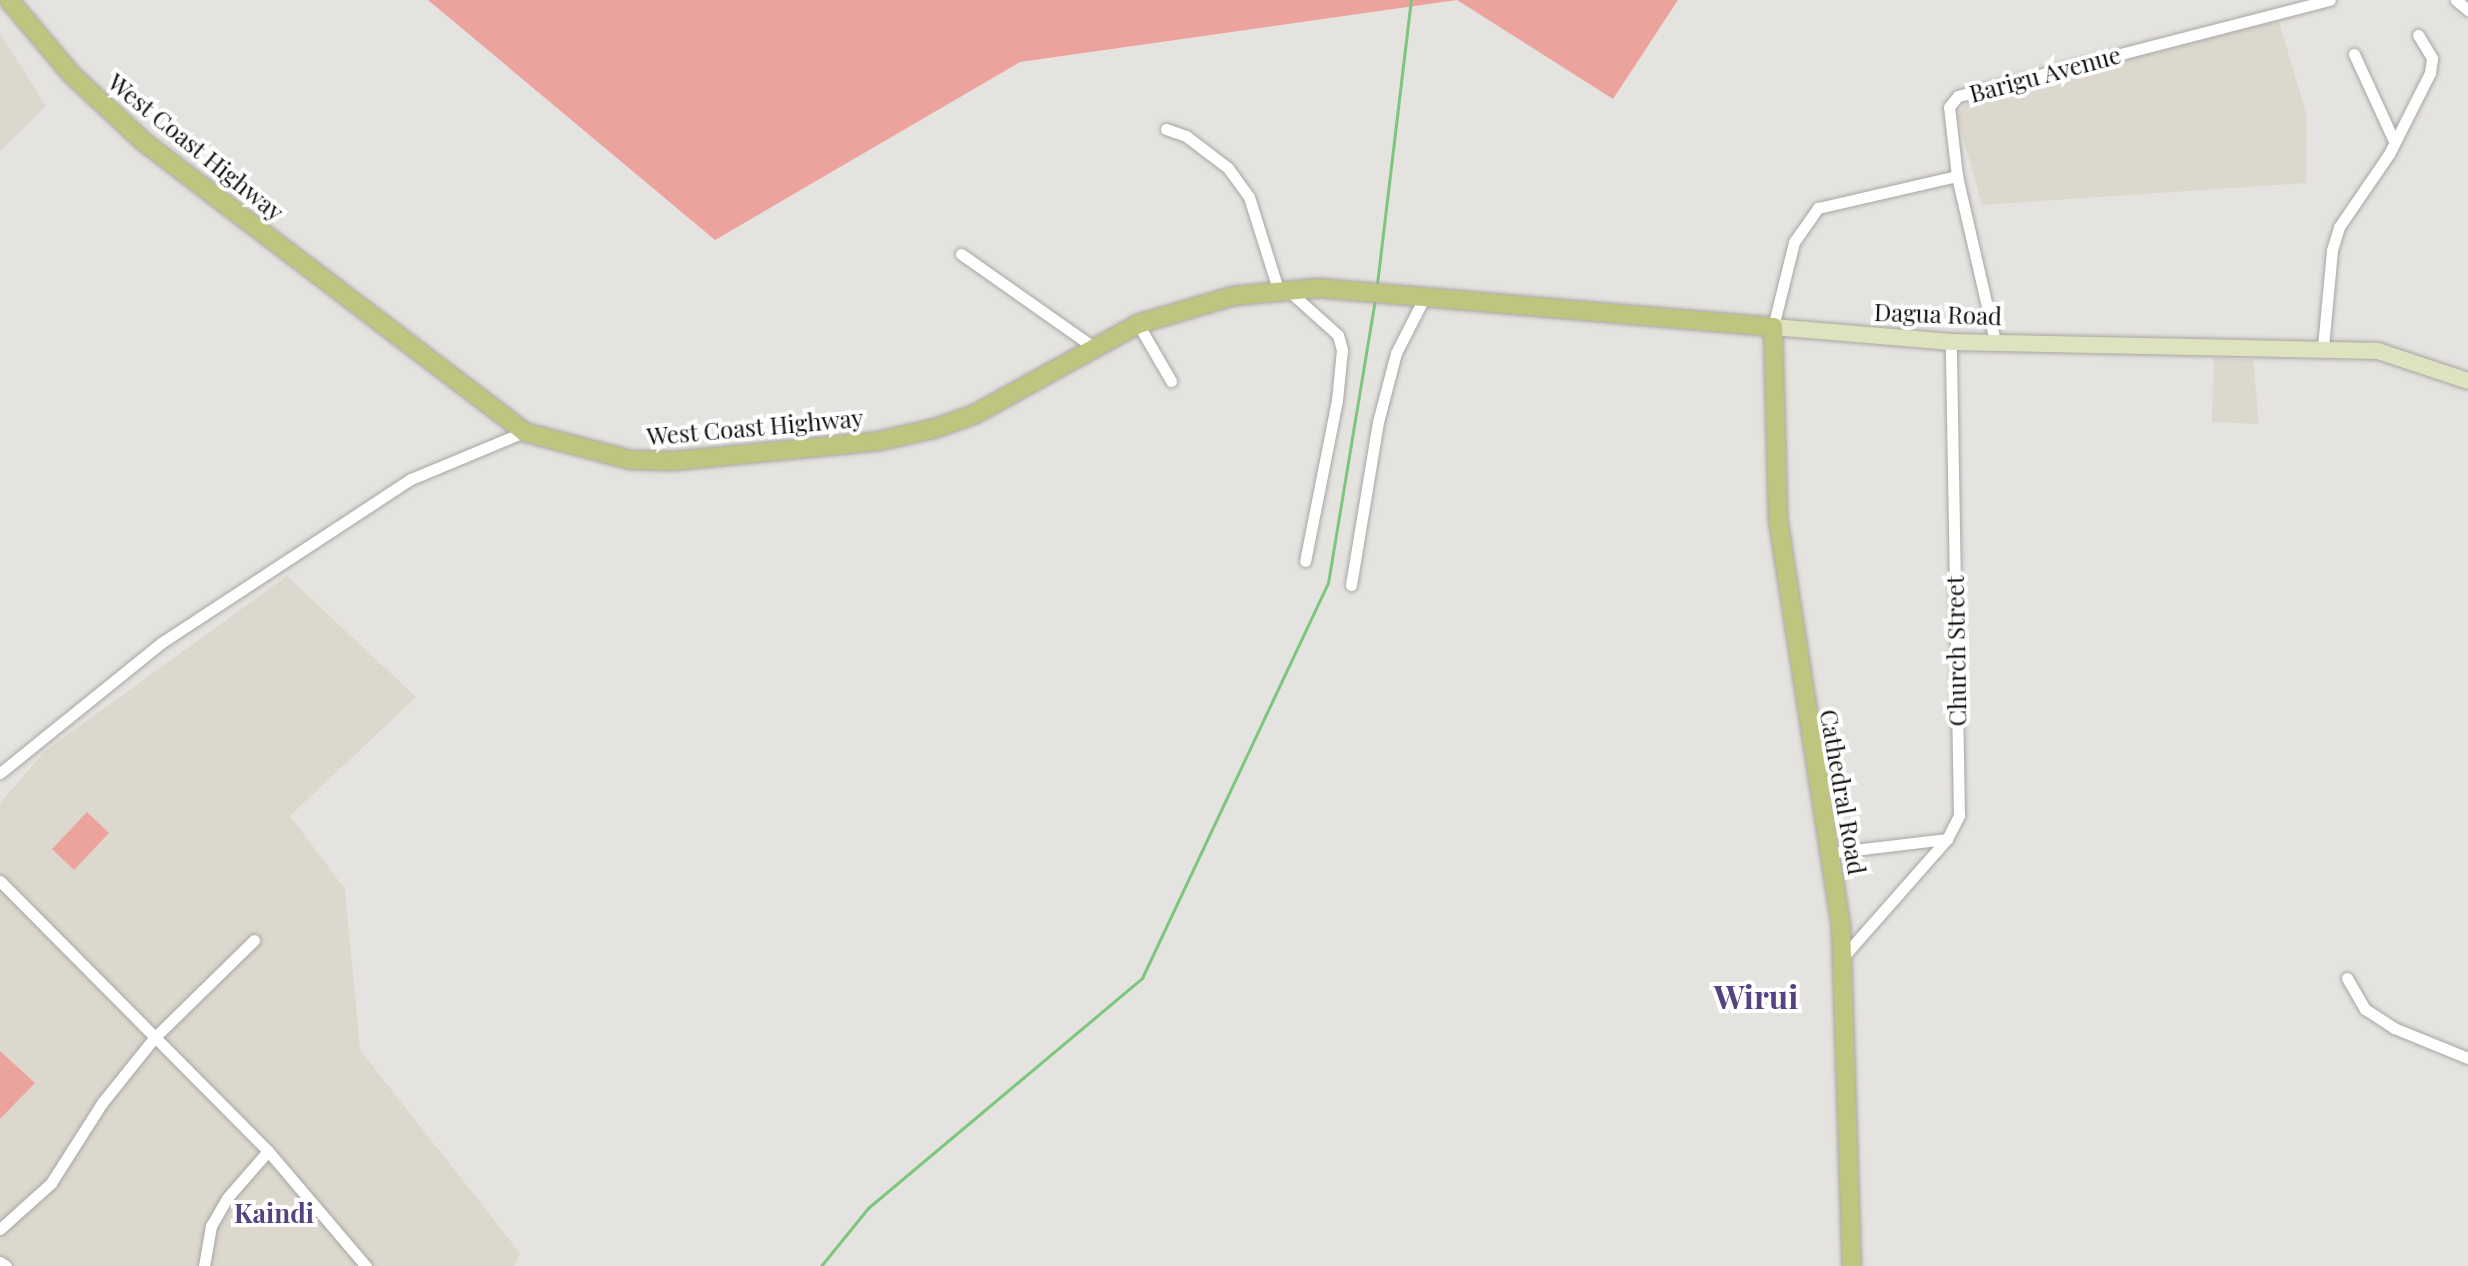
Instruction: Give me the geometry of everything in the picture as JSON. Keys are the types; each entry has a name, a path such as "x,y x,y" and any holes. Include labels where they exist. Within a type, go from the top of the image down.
{"main road":[{"name":"West Coast Highway","path":"9,0 71,74 144,142 524,432 631,460 673,461 879,441 975,414 1092,346 1138,324 1233,296 1283,291 1350,290 1402,295"},
{"name":"Dagua Road","path":"1402,295 1773,327"},
{"name":"Cathedral Road","path":"1773,327 1778,519 1842,957 1852,1266"}],"street":[{"name":"Barigu Avenue","path":"1995,341 1957,176 1949,107 1958,96 2285,5 2330,0"},
{"path":"2456,0 2468,10"},
{"path":"2323,347 2332,250 2339,227 2394,141 2430,73 2432,58 2418,35"},
{"path":"2354,54 2394,141"},
{"path":"1166,129 1186,136 1228,168 1249,197 1283,291 1338,335 1342,350 1337,400 1305,561"},
{"path":"1773,327 1794,242 1818,208 1957,176"},
{"path":"961,254 1092,346"},
{"path":"1351,585 1378,422 1396,353 1424,298"},
{"path":"1138,324 1171,381"},
{"name":"Dagua Road","path":"1773,327 1951,342 2323,347 2378,351 2468,381"},
{"name":"Church Street","path":"1947,839 1959,815 1951,342"},
{"path":"0,773 161,643 411,479 524,432"},
{"path":"1829,853 1947,839"},
{"path":"1842,957 1947,839"},
{"path":"0,881 268,1151 366,1266"},
{"path":"0,1229 51,1183 102,1103 154,1038 254,940"},
{"path":"2347,978 2365,1009 2374,1015 2468,1058"},
{"path":"204,1266 211,1226 227,1198 268,1151"},
{"path":"0,1262 6,1266"}],"shaded area":[{"path":"428,0 1457,0 1020,62 715,240"},
{"path":"1457,0 1678,0 1613,99"},
{"path":"2279,21 2307,117 2306,183 1982,205 1957,116 1969,100"},
{"path":"0,33 46,106 0,151"},
{"path":"2214,358 2253,360 2259,424 2212,422"},
{"path":"287,576 416,697 290,816 345,889 360,1050 520,1253 514,1266 0,1266 0,803 45,751"},
{"path":"87,812 109,833 74,870 52,849"},
{"path":"0,1051 35,1083 0,1119"}],"waterway":[{"path":"1377,284 1411,0"},
{"path":"821,1266 868,1208 1142,978 1328,583 1375,300"}],"district":[{"name":"Wirui","path":"1756,996"},
{"name":"Kaindi","path":"274,1213"}]}
